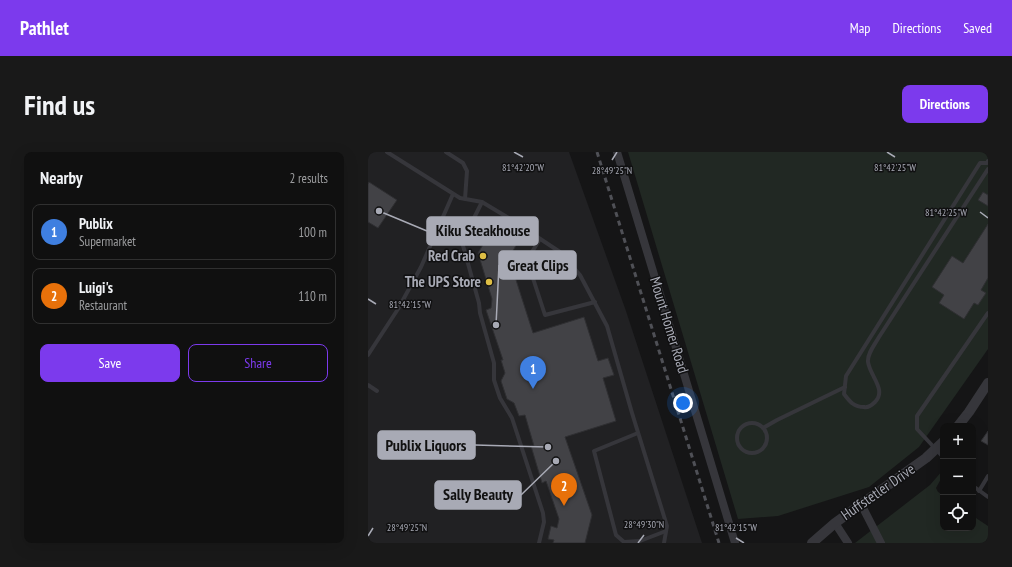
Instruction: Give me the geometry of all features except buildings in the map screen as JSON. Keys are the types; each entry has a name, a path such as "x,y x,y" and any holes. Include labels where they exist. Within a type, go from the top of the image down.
{"street":[{"name":"Mount Homer Road","path":"617,152 735,543"},
{"path":"960,423 988,383"},
{"name":"Huffstetler Drive","path":"812,543 835,523 926,458 940,445"},
{"path":"861,504 881,543"},
{"path":"835,523 848,543"}],"lane":[{"path":"387,152 460,198 482,202 540,238 560,252 580,275 607,326 667,526 664,543"},
{"path":"446,152 452,154 463,163 467,171 465,199"},
{"path":"987,162 988,169 869,354 868,362 879,390 879,397 874,404 867,408 851,404 844,394 846,376 980,163 987,162"},
{"path":"368,355 398,309 422,267 453,194"},
{"path":"482,202 462,242 480,303 480,313 494,363 494,380 500,398 512,418 543,513 544,522 539,543"},
{"path":"540,238 527,260 545,315 595,302"},
{"path":"940,454 917,429 917,416 988,313"},
{"path":"368,385 377,391"},
{"path":"763,428 845,387"},
{"path":"750,423 755,423 763,428 766,432 766,441 761,449 747,452 740,446 737,436 742,427 750,423"},
{"path":"638,433 594,451 616,535 624,542 640,541 666,531"},
{"path":"979,491 988,476"},
{"path":"976,488 988,497"}],"shaded area":[{"path":"368,152 569,152 626,311 702,543 368,543"},
{"path":"628,152 988,152 988,349 919,447 869,487 778,516 738,519"},
{"path":"940,473 940,481 936,488 940,493 940,531 976,531 976,518 988,526 988,543 855,543 930,485"}],"railway":[{"path":"597,152 719,543"}],"place":[{"name":"Kiku Steakhouse","path":"379,211"},
{"name":"Red Crab","path":"483,256"},
{"name":"The UPS Store","path":"489,282"},
{"name":"Great Clips","path":"496,325"},
{"name":"Publix","path":"533,389"},
{"name":"Publix Liquors","path":"548,447"},
{"name":"Sally Beauty","path":"556,461"},
{"name":"Luigi's","path":"564,506"}]}
